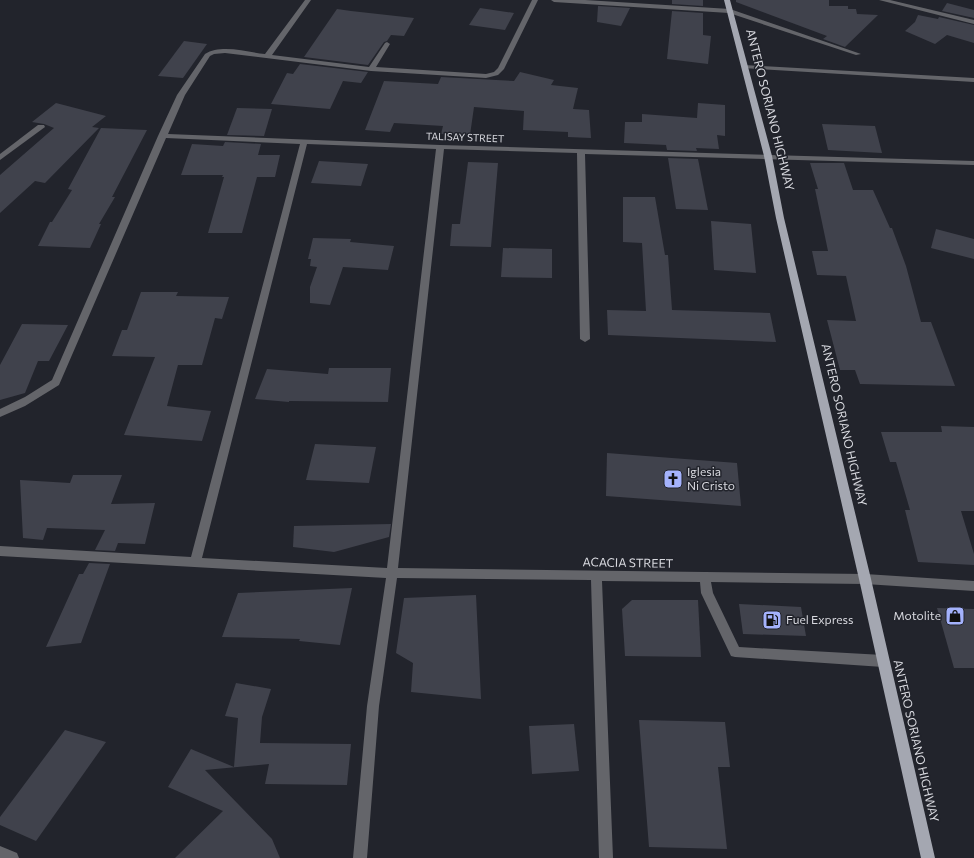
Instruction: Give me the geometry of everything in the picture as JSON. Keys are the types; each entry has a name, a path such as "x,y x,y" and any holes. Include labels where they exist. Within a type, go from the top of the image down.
{"main road":[{"name":"ANTERO SORIANO HIGHWAY","path":"727,0 768,156 780,218 865,579 927,857"}],"street":[{"path":"268,55 308,0"},
{"path":"0,413 14,408 40,394 56,382 162,136 181,95 207,55 212,52 225,51 268,55 371,69 486,76 496,74 501,69 535,0"},
{"path":"554,0 730,11 858,54"},
{"path":"882,0 974,22"},
{"path":"371,69 387,44"},
{"path":"744,67 974,80"},
{"path":"0,158 41,127"},
{"name":"TALISAY STREET","path":"162,136 440,147 974,163"},
{"path":"195,562 304,142"},
{"path":"360,858 373,706 392,573 440,147"},
{"path":"581,151 585,339"},
{"name":"ACACIA STREET","path":"0,551 392,573 865,579 974,586"},
{"path":"596,575 606,858"},
{"path":"705,576 707,593 735,652 883,661"},
{"path":"0,853 12,858"}],"building":[{"path":"672,0 703,0 703,6 672,4"},
{"path":"736,0 829,0 829,6 848,6 848,9 856,9 857,14 878,15 845,47 823,39 827,36 736,2"},
{"path":"947,3 974,10 974,18 942,11"},
{"path":"598,6 630,8 621,26 597,22"},
{"path":"480,8 514,13 505,30 469,25"},
{"path":"337,9 414,18 404,36 391,35 387,41 384,42 368,65 304,57"},
{"path":"672,11 703,13 703,35 711,36 708,64 667,59"},
{"path":"918,15 938,19 939,17 974,25 974,43 947,35 935,44 905,31 915,22"},
{"path":"184,41 207,44 183,78 158,76"},
{"path":"300,64 368,72 361,83 343,81 330,109 271,104 287,73 293,74"},
{"path":"520,72 554,80 551,85 578,88 573,109 589,110 591,138 568,137 568,132 523,130 524,111 474,107 470,135 441,134 443,126 394,123 390,132 365,130 384,81 438,84 441,77 514,81"},
{"path":"56,103 106,116 92,127 99,128 45,183 35,181 0,213 0,175 54,128 44,124 32,122"},
{"path":"698,103 725,105 725,136 717,135 719,149 696,148 697,151 667,150 666,145 624,143 625,122 642,122 642,114 697,118"},
{"path":"237,108 272,109 264,136 227,135"},
{"path":"822,124 875,126 882,153 828,150"},
{"path":"101,128 147,130 112,197 115,197 99,224 101,224 90,248 38,246 50,222 52,222 72,190 68,189"},
{"path":"225,142 261,144 258,155 280,155 275,177 257,177 242,233 208,233 224,177 222,177 223,175 181,175 192,144 223,146"},
{"path":"668,158 698,159 708,210 676,209"},
{"path":"319,161 368,164 361,186 311,183"},
{"path":"468,162 498,163 491,247 450,246 452,224 460,224"},
{"path":"810,163 844,163 853,190 873,190 890,228 892,228 906,266 921,322 931,322 955,386 860,384 855,370 840,370 827,320 856,321 846,276 817,275 812,251 828,251 815,189 818,189"},
{"path":"623,197 655,197 665,255 668,255 672,310 770,313 776,342 608,335 607,310 646,311 642,243 623,242"},
{"path":"711,221 751,224 756,273 714,270"},
{"path":"936,229 974,239 974,259 931,248"},
{"path":"313,238 351,239 350,242 394,246 388,270 343,267 330,305 310,303 310,287 317,267 310,266 311,259 308,259"},
{"path":"503,248 552,249 552,278 501,277"},
{"path":"141,292 178,292 176,296 229,297 222,319 215,318 202,365 178,365 167,406 211,411 202,441 124,435 155,357 112,356 122,330 127,330"},
{"path":"22,324 68,325 49,361 38,361 25,393 0,400 0,365"},
{"path":"329,368 391,368 388,402 289,402 255,399 267,369 328,374"},
{"path":"941,426 974,427 974,511 961,511 974,554 974,565 918,562 905,510 910,510 896,462 890,462 881,432 942,432"},
{"path":"315,444 376,447 369,483 306,480"},
{"name":"Iglesia Ni Cristo","path":"607,453 737,463 741,506 606,496"},
{"path":"73,475 122,475 111,504 155,503 145,544 118,543 115,551 95,550 105,530 47,528 43,540 23,538 20,480 70,483"},
{"path":"391,524 389,537 334,552 293,547 294,526"},
{"path":"89,563 110,564 81,643 46,647 79,574 83,574"},
{"path":"352,588 340,645 299,641 300,639 222,637 238,593"},
{"path":"476,595 481,699 411,692 413,663 396,653 404,598"},
{"path":"632,600 698,600 701,657 625,656 622,609"},
{"name":"Fuel Express","path":"739,604 801,607 806,636 743,634"},
{"path":"937,608 974,609 974,668 954,668"},
{"path":"236,683 271,689 262,717 260,743 351,744 347,785 265,784 269,764 205,770 272,839 280,858 175,858 223,811 168,787 191,749 234,767 238,718 225,716"},
{"path":"639,720 725,722 730,767 718,767 727,849 649,847"},
{"path":"574,724 579,771 532,774 529,726"},
{"path":"65,730 106,742 36,841 0,825 0,817"}],"place":[{"name":"Iglesia Ni Cristo","path":"673,479"},
{"name":"Motolite","path":"955,616"},
{"name":"Fuel Express","path":"772,620"}]}
